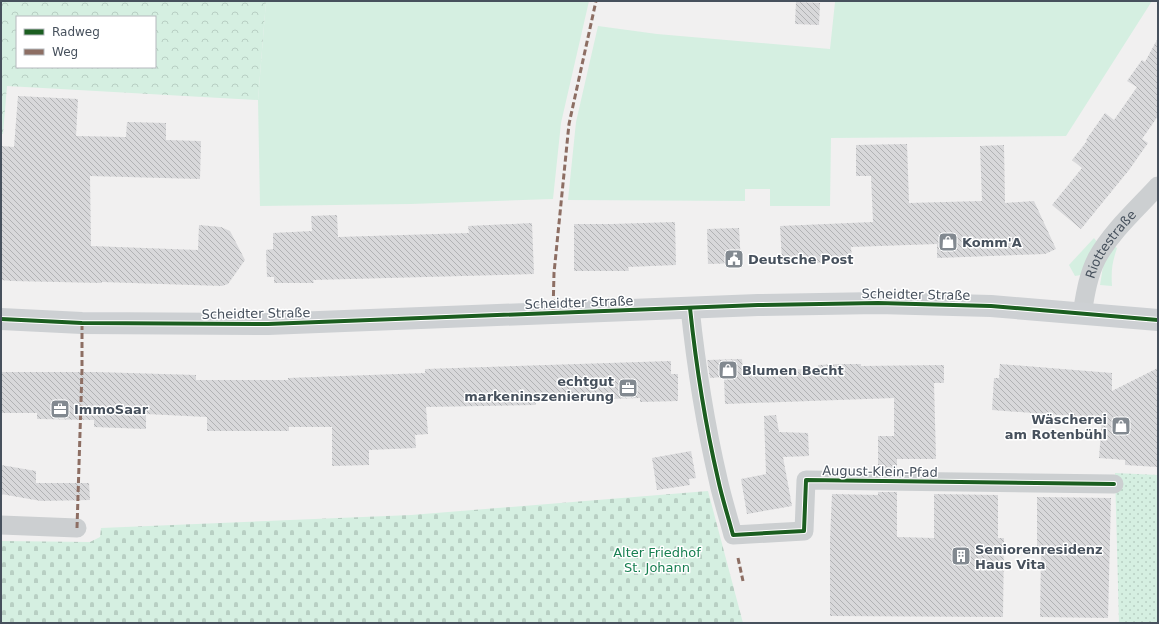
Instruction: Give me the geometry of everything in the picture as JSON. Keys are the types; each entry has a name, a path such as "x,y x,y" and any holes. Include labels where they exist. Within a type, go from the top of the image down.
{"main road":[{"name":"Scheidter Straße","path":"1,319 82,323 268,324 758,305 918,303 1017,308 1158,320"}],"street":[{"name":"Riottestraße","path":"1082,314 1087,289 1096,259 1108,240 1158,186"},
{"name":"August-Klein-Pfad","path":"690,308 695,354 706,418 718,480 733,535 804,531 806,480 1114,484"},
{"path":"1,525 77,528"}],"green space":[{"path":"1,1 266,1 258,100 7,86 3,134 1,134"},
{"path":"266,1 589,1 561,123 553,199 411,204 260,206 258,100"},
{"path":"1152,1 1066,136 831,138 830,206 770,206 770,189 745,189 745,201 568,200 576,122 598,26 657,34 830,49 835,2"},
{"path":"1094,238 1097,242 1081,275 1075,276 1069,265"},
{"path":"1112,245 1117,248 1112,267 1112,286 1100,285 1104,260"},
{"path":"1115,473 1158,475 1158,623 1119,623"},
{"name":"Alter Friedhof St. Johann","path":"708,491 743,623 1,623 1,541 90,542 100,537 101,528 411,515"}],"building":[{"path":"796,2 820,3 819,25 795,24"},
{"path":"1158,38 1158,116 1142,139 1148,143 1129,170 1081,229 1052,205 1082,168 1072,160 1087,141 1086,140 1105,113 1114,120 1137,87 1127,81 1142,60 1145,62"},
{"path":"18,96 78,99 76,136 126,137 127,122 166,123 166,140 201,141 200,179 90,176 91,246 198,250 199,225 221,227 230,231 245,260 228,284 222,286 1,280 1,146 14,147"},
{"path":"907,144 909,203 982,201 980,146 1004,145 1005,203 1034,201 1056,249 1045,254 937,258 937,244 851,247 852,258 829,259 829,262 803,264 803,260 782,261 780,226 873,222 871,176 856,176 856,145"},
{"path":"337,215 338,237 469,233 468,226 532,223 534,274 313,280 314,283 274,283 274,277 267,277 266,250 273,249 273,233 312,231 311,216"},
{"path":"675,222 676,265 628,267 629,271 574,271 574,224"},
{"path":"739,228 741,263 708,264 707,229"},
{"path":"742,359 743,370 818,369 818,365 839,364 861,364 861,366 944,365 944,383 934,383 936,459 897,459 897,470 878,470 878,436 894,436 894,398 725,404 724,377 710,378 707,360"},
{"path":"671,361 671,374 678,374 678,401 640,402 640,398 535,401 536,405 426,407 428,434 415,435 416,448 369,450 369,465 332,466 332,427 289,427 289,431 207,431 207,417 146,414 146,429 94,427 94,420 37,419 37,413 1,413 1,372 96,372 196,375 196,380 288,380 288,378 425,373 425,369"},
{"path":"1000,364 1112,373 1112,391 1158,368 1158,467 1125,465 1125,460 1099,458 1102,418 992,410 994,378 999,378"},
{"path":"776,415 779,432 808,433 809,456 783,457 792,506 747,514 741,479 766,474 764,416"},
{"path":"691,451 696,478 689,479 690,485 657,490 652,458"},
{"path":"1,465 36,471 36,483 89,483 90,500 41,501 1,494"},
{"name":"Seniorenresidenz Haus Vita","path":"878,492 897,492 897,537 934,538 934,494 998,495 998,538 1004,538 1003,617 830,616 830,540 832,494 878,495"},
{"path":"1037,497 1111,498 1108,618 1040,617 1041,555 1037,555"}],"marked path":[{"path":"553,314 554,273 569,124 596,1"},
{"path":"77,528 82,323"},
{"path":"738,558 743,581"}],"cycle path":[{"path":"1,319 82,323 268,324 758,305 878,303 991,306 1158,320"},
{"path":"690,308 698,372 709,437 733,535 804,531 806,480 1114,484"}],"place":[{"name":"Komm'A","path":"948,242"},
{"name":"Deutsche Post","path":"734,259"},
{"name":"Blumen Becht","path":"728,370"},
{"name":"echtgut markeninszenierung","path":"628,388"},
{"name":"ImmoSaar","path":"60,409"},
{"name":"Wäscherei am Rotenbühl","path":"1121,426"},
{"name":"Seniorenresidenz Haus Vita","path":"961,556"}]}
